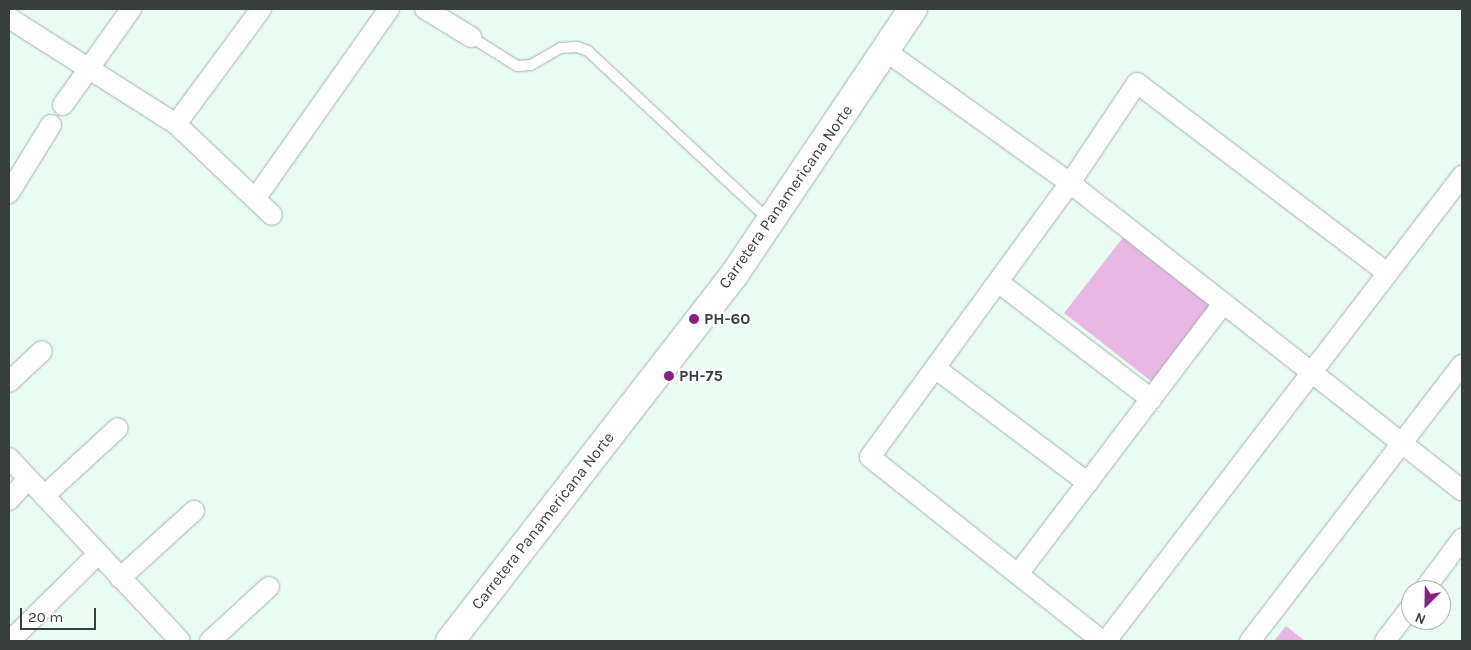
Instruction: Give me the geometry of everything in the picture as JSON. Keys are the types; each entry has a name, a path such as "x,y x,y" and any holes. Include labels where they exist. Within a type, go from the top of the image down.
{"highway":[{"name":"Carretera Panamericana Norte","path":"451,641 734,275 886,52 913,9"}],"street":[{"path":"63,104 131,9"},
{"path":"176,124 261,9"},
{"path":"255,199 389,9"},
{"path":"425,9 471,37"},
{"path":"9,18 176,124 272,215"},
{"path":"886,52 1070,183 1462,490"},
{"path":"1388,273 1137,83 1070,183 870,457 1104,641 1388,273 1462,176"},
{"path":"9,193 15,171 51,125"},
{"path":"998,282 1151,399"},
{"path":"1018,574 1224,303"},
{"path":"9,382 42,351"},
{"path":"1250,641 1462,365"},
{"path":"935,368 1088,482"},
{"path":"44,496 118,428"},
{"path":"9,458 120,578 173,639"},
{"path":"9,500 28,479"},
{"path":"120,578 194,511"},
{"path":"1431,580 1462,539"},
{"path":"17,634 98,554"},
{"path":"210,641 269,587"},
{"path":"1385,641 1401,620"}],"lane":[{"path":"471,37 517,66 538,62 560,48 577,47 588,51 771,222"}],"shaded area":[{"path":"1125,235 1216,306 1155,384 1064,313"},
{"path":"1286,626 1305,641 1274,641"}],"place":[{"name":"PH-60","path":"694,319"},
{"name":"PH-75","path":"669,376"}]}
